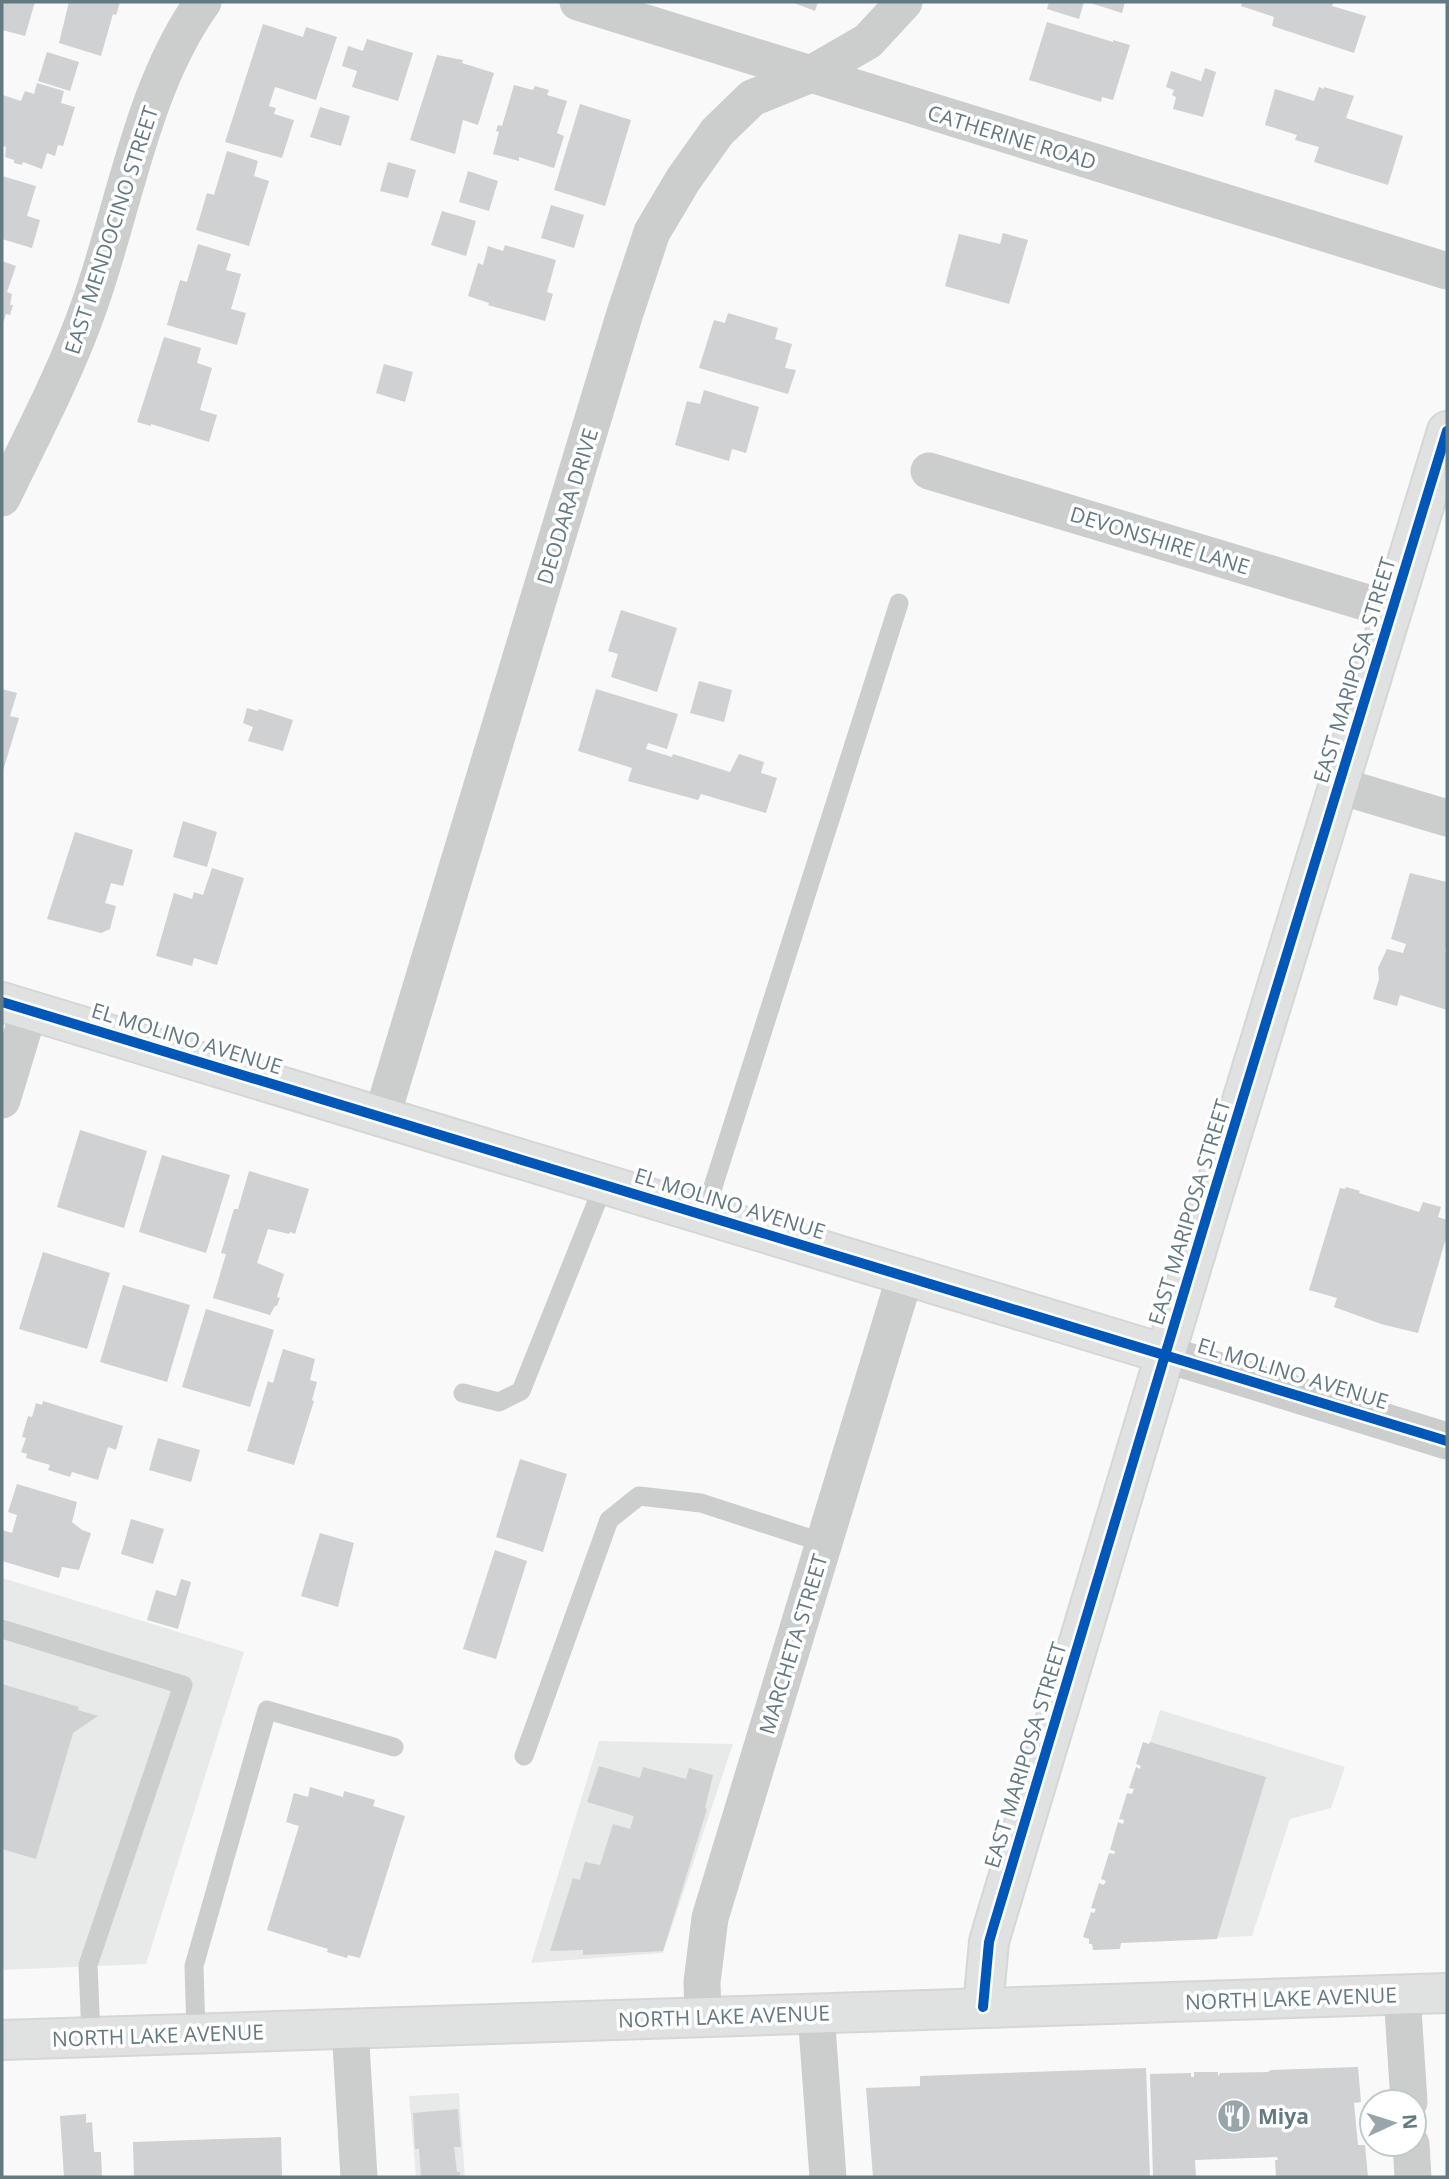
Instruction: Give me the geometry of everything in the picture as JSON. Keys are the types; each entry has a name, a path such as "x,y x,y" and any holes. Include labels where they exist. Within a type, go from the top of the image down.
{"street":[{"name":"EAST MENDOCINO STREET","path":"2,498 61,377 89,308 157,89 191,18 203,2"},
{"name":"CATHERINE ROAD","path":"578,2 1447,271"},
{"name":"DEODARA DRIVE","path":"382,1116 625,313 652,232 682,180 717,132 752,98 811,74 868,41 904,2"},
{"name":"EAST MARIPOSA STREET","path":"982,2007 989,1941 1447,431"},
{"name":"DEVONSHIRE LANE","path":"929,471 1391,610"},
{"path":"1340,786 1447,818"},
{"name":"EL MOLINO AVENUE","path":"15,1007 382,1116 1447,1441"},
{"path":"2,1100 15,1007"},
{"name":"MARCHETA STREET","path":"703,2016 702,1982 710,1918 905,1276"},
{"name":"NORTH LAKE AVENUE","path":"2,2040 1447,1993"},
{"path":"1402,1994 1408,2088"},
{"path":"816,2013 828,2177"},
{"path":"350,2028 359,2177"},
{"path":"1412,2158 1413,2177"}],"lane":[{"path":"705,1215 899,603"},
{"path":"463,1392 499,1402 521,1391 604,1184"},
{"path":"524,1756 609,1520 639,1496 701,1503 824,1544"},
{"path":"2,1629 183,1685 88,1965 92,2036"},
{"path":"196,2033 194,1966 267,1710 394,1747"}],"shaded area":[{"path":"2,1578 244,1652 146,1964 2,1970"},
{"path":"1160,1710 1345,1767 1331,1808 1290,1819 1252,1936 1089,1944"},
{"path":"599,1741 733,1744 663,1953 531,1963"},
{"path":"459,2093 465,2177 416,2177 409,2096"}],"building":[{"path":"2,2 35,2 25,36 2,30"},
{"path":"69,2 120,2 116,15 113,14 101,56 59,43"},
{"path":"791,2 818,2 815,11"},
{"path":"1049,2 1084,2 1079,19 1047,9"},
{"path":"1087,2 1125,2 1122,13"},
{"path":"1242,2 1334,2 1332,6 1366,16 1354,53 1272,26 1274,17 1241,6"},
{"path":"1047,22 1130,45 1113,100 1102,97 1101,102 1029,80"},
{"path":"263,24 303,37 306,27 337,37 316,100 275,87 269,106 276,108 274,114 294,120 282,158 225,142"},
{"path":"367,39 413,53 398,101 352,87 357,71 342,66 348,46 363,51"},
{"path":"47,52 79,62 70,91 38,81"},
{"path":"437,55 463,60 462,63 494,73 478,125 463,120 455,154 410,140"},
{"path":"1205,68 1216,72 1203,117 1173,109 1176,97 1172,95 1174,90 1166,87 1171,71 1201,81"},
{"path":"37,83 64,91 61,103 75,107 63,146 58,145 55,156 47,153 42,169 23,162 22,165 14,163 14,160 5,157 6,147 2,146 3,95 21,101 25,91 34,94"},
{"path":"514,85 533,90 535,86 549,90 547,95 567,101 557,133 564,136 554,168 519,157 519,161 493,154 499,132 496,131 498,125 502,126"},
{"path":"1319,87 1354,96 1346,118 1403,136 1388,185 1314,162 1319,147 1295,140 1297,135 1265,125 1275,89 1314,101"},
{"path":"580,104 631,120 605,206 554,190"},
{"path":"320,107 350,116 341,146 310,137"},
{"path":"227,151 258,161 254,176 269,181 249,246 196,230 207,193 214,195"},
{"path":"388,162 416,170 408,198 380,191"},
{"path":"468,171 498,181 489,211 459,202"},
{"path":"2,176 36,186 27,216 40,220 32,248 2,239"},
{"path":"551,205 584,215 574,248 541,238"},
{"path":"442,211 476,221 466,256 431,245"},
{"path":"1003,233 1028,240 1009,304 945,286 959,234 1000,244"},
{"path":"198,244 231,254 226,270 241,274 231,309 246,313 237,345 167,325 180,280 187,282"},
{"path":"505,245 556,260 547,292 553,294 545,321 488,305 489,303 468,296 478,263 483,265 488,246 503,251"},
{"path":"2,261 16,266 7,292 12,294 10,305 13,305 2,326"},
{"path":"728,313 778,328 775,339 792,344 785,368 796,370 788,394 699,368 714,320 725,323"},
{"path":"164,337 201,348 197,363 212,368 200,410 217,415 209,442 137,422"},
{"path":"384,364 413,372 405,402 376,393"},
{"path":"704,390 759,407 746,453 732,449 729,461 675,445 687,401 700,404"},
{"path":"621,610 677,628 657,692 611,677 618,654 608,651"},
{"path":"699,681 732,690 724,722 690,713"},
{"path":"2,689 17,693 10,716 19,718 2,774"},
{"path":"596,689 678,714 667,749 648,743 646,749 672,757 673,754 730,772 739,754 764,762 761,773 777,778 766,813 701,794 698,800 628,781 632,768 578,751"},
{"path":"247,708 293,720 283,751 248,741 253,727 243,723"},
{"path":"183,821 217,832 207,867 173,857"},
{"path":"75,832 133,850 123,886 111,883 105,903 116,906 110,929 101,933 47,919"},
{"path":"212,868 244,878 217,965 194,958 192,966 156,956 174,893 192,899 194,892 203,895"},
{"path":"1410,873 1447,882 1447,1010 1400,995 1397,1006 1373,999 1379,979 1378,968 1387,949 1403,953 1406,944 1391,939"},
{"path":"80,1130 147,1151 124,1228 57,1207"},
{"path":"162,1155 230,1175 206,1253 139,1232"},
{"path":"249,1171 309,1189 295,1234 268,1229 257,1263 284,1274 277,1297 280,1298 270,1315 213,1298 226,1254 221,1253"},
{"path":"1346,1187 1419,1212 1423,1202 1441,1207 1438,1217 1447,1220 1447,1235 1418,1333 1381,1324 1334,1307 1337,1298 1309,1290 1340,1188"},
{"path":"43,1252 110,1273 87,1349 19,1329"},
{"path":"123,1285 190,1305 167,1382 100,1362"},
{"path":"206,1309 274,1330 250,1407 182,1387"},
{"path":"283,1349 315,1359 310,1380 317,1382 312,1400 314,1401 294,1465 247,1451 268,1381 273,1383"},
{"path":"43,1401 123,1426 116,1450 108,1447 98,1480 72,1472 70,1477 48,1470 50,1465 26,1458 27,1454 21,1452 26,1438 22,1437 28,1416 32,1417 36,1403 42,1405"},
{"path":"158,1438 200,1450 191,1482 149,1470"},
{"path":"520,1459 567,1474 543,1552 496,1537"},
{"path":"17,1484 77,1502 72,1522 91,1533 79,1570 62,1567 59,1578 2,1561 2,1530 12,1533 17,1515 8,1512"},
{"path":"131,1519 164,1529 153,1564 121,1554"},
{"path":"320,1533 354,1543 338,1607 301,1596"},
{"path":"495,1550 527,1561 496,1659 463,1649"},
{"path":"181,1579 191,1582 178,1629 147,1620 156,1590 176,1596"},
{"path":"2,1684 79,1707 78,1710 98,1716 73,1733 36,1859 2,1849"},
{"path":"1143,1742 1266,1777 1217,1939 1121,1943 1120,1949 1093,1950 1089,1939 1083,1937 1091,1912 1094,1913 1096,1909 1091,1908 1099,1883 1104,1885 1106,1881 1101,1879 1109,1853 1114,1854 1115,1851 1110,1850 1118,1822 1123,1824 1124,1820 1119,1819 1127,1793 1132,1794 1134,1789 1129,1788 1136,1767 1140,1769 1141,1766 1136,1764"},
{"path":"599,1766 640,1778 643,1767 686,1779 689,1768 713,1775 705,1808 707,1809 663,1951 583,1955 583,1950 550,1951 573,1878 580,1880 585,1862 600,1865 613,1824 630,1829 634,1816 587,1802"},
{"path":"310,1787 343,1797 344,1791 375,1800 373,1806 405,1816 360,1958 348,1955 347,1958 327,1952 328,1949 267,1930 299,1826 286,1822 294,1793 308,1797"},
{"path":"1358,2067 1360,2088 1358,2102 1354,2103 1358,2158 1366,2158 1368,2177 1276,2177 1277,2157 1195,2160 1196,2177 1153,2177 1150,2074 1191,2073 1191,2077 1194,2077 1194,2072 1218,2072 1218,2076 1220,2073"},
{"path":"1146,2068 1150,2177 873,2177 866,2088 920,2086 920,2076"},
{"path":"458,2109 461,2147 454,2147 460,2177 421,2177 419,2149 415,2149 413,2113"},
{"path":"86,2114 86,2123 92,2122 94,2152 101,2152 102,2177 64,2177 60,2116"},
{"path":"281,2137 282,2177 134,2177 133,2142"}],"cycle path":[{"path":"983,2007 989,1942 993,1928 1447,431"},
{"path":"2,1002 1447,1441"}],"place":[{"name":"Miya","path":"1234,2116"}]}
